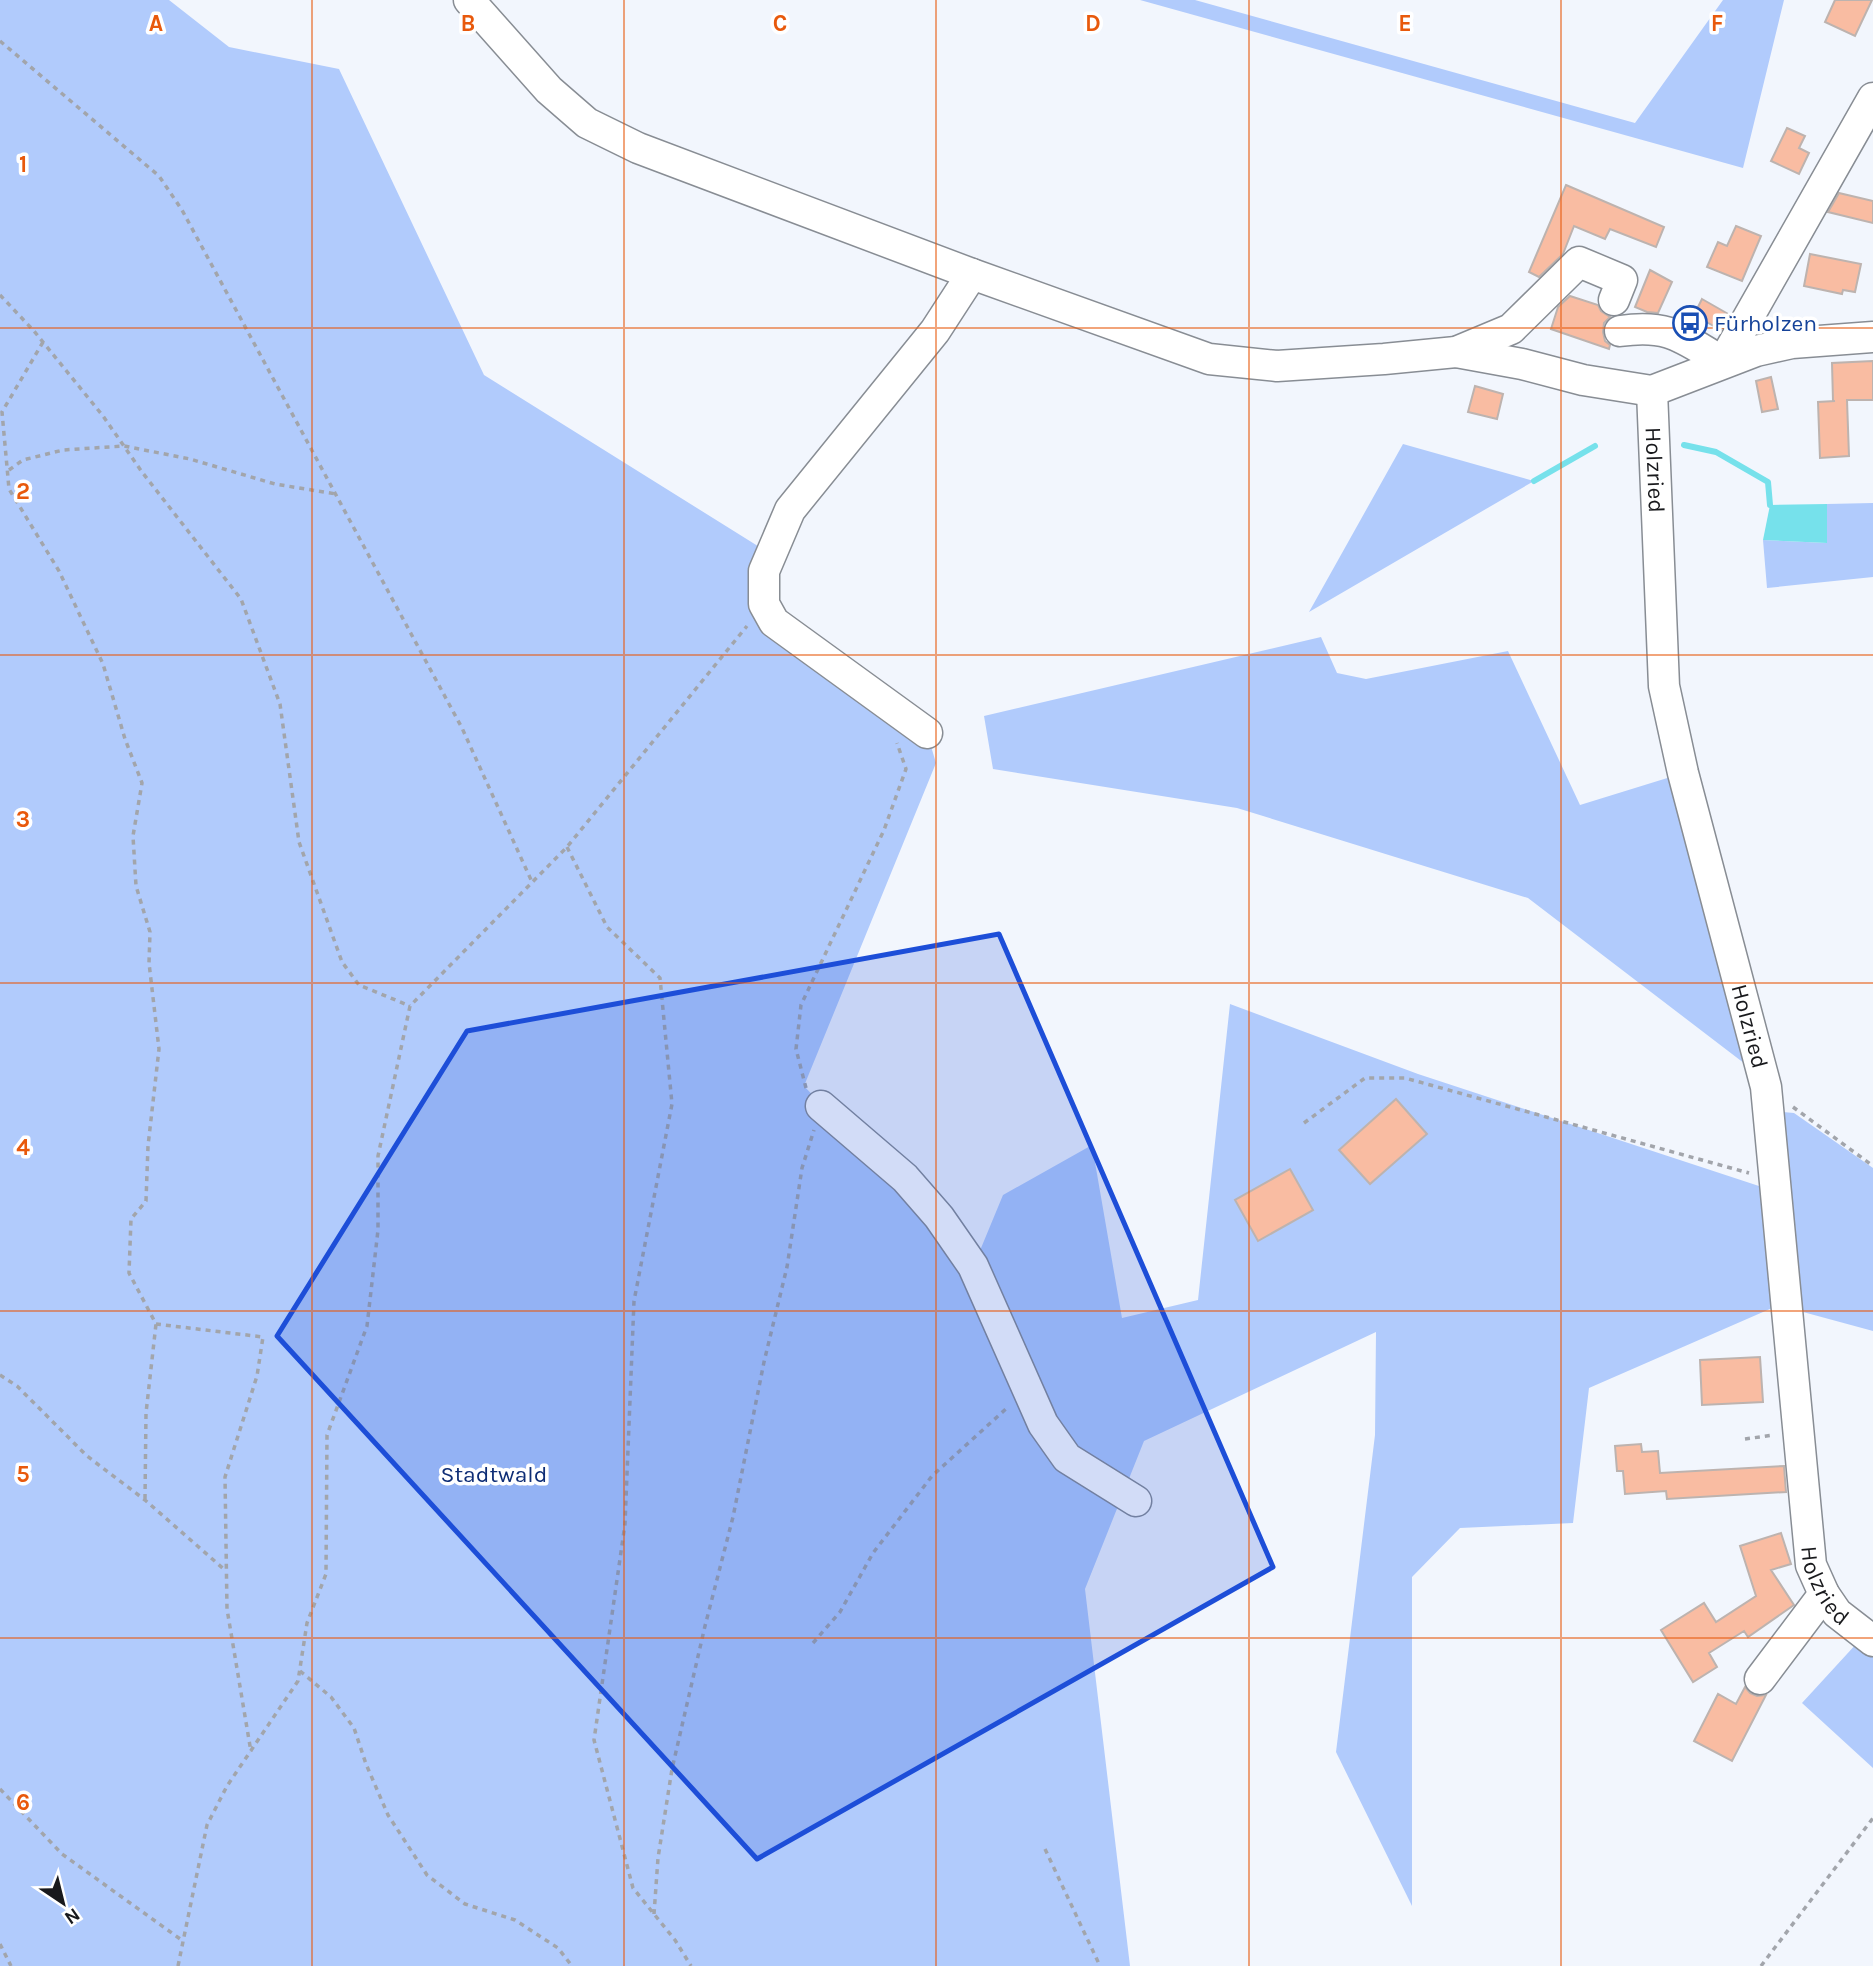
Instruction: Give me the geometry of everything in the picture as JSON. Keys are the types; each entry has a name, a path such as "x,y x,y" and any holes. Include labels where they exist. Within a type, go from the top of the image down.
{"street":[{"path":"469,0 550,90 587,123 638,148 972,274 1209,359 1277,366 1456,352 1522,364 1610,386 1652,391 1723,362 1792,343 1873,337"},
{"path":"1723,362 1873,97"},
{"path":"1456,352 1511,329 1579,262 1622,279 1614,300"},
{"path":"927,733 774,622 764,604 764,571 790,510 934,331 972,274"},
{"path":"1620,331 1645,327 1673,332 1723,362"},
{"name":"Holzried","path":"1652,391 1664,686 1687,786 1766,1087 1811,1565 1824,1594 1837,1613 1873,1641"},
{"path":"821,1106 905,1178 939,1217 974,1266 1043,1424 1067,1458 1136,1500"},
{"path":"1760,1679 1824,1594"}],"path":[{"path":"0,41 159,176 182,210 462,728 532,882"},
{"path":"0,295 43,342 103,416 241,599 280,704 299,842 342,962 359,985 410,1006"},
{"path":"43,342 2,412 9,489 59,571 103,664 125,739 142,783 133,836 136,886 150,932 149,964 159,1049 148,1146 146,1201 131,1219 129,1273 156,1324 146,1413 145,1500"},
{"path":"8,470 23,460 63,450 124,446 190,459 275,484 336,494"},
{"path":"178,1966 207,1825 227,1786 298,1681 307,1623 326,1574 327,1436 368,1326 378,1230 378,1156 410,1006 566,847 747,625 758,633"},
{"path":"654,1914 658,1858 672,1769 733,1517 764,1362 787,1267 803,1168 821,1106 804,1086 796,1049 801,1005 884,830 906,769 897,742"},
{"path":"566,847 607,927 660,978 672,1104 634,1301 625,1524 594,1740 633,1888 675,1940 691,1966"},
{"path":"1304,1123 1365,1078 1405,1078 1775,1179"},
{"path":"1766,1087 1873,1166"},
{"path":"156,1324 263,1337 257,1376 225,1477 227,1609 251,1752"},
{"path":"0,1375 17,1386 86,1456 145,1500 226,1570"},
{"path":"813,1643 840,1612 873,1553 932,1476 1027,1388"},
{"path":"1745,1438 1797,1432"},
{"path":"300,1671 331,1697 354,1728 366,1765 388,1815 427,1875 465,1903 514,1920 526,1927 558,1948 572,1966"},
{"path":"0,1789 62,1854 183,1941"},
{"path":"1761,1966 1873,1818"},
{"path":"1045,1849 1100,1966"},
{"path":"0,1944 11,1966"}],"highlighted area":[{"path":"999,934 1273,1567 757,1859 277,1336 467,1031"}],"green space":[{"name":"Stadtwald","path":"0,0 169,0 229,47 339,69 484,375 761,548 754,593 927,733 936,763 804,1086 974,1265 1003,1195 1092,1145 1122,1318 1198,1300 1230,1004 1418,1074 1762,1187 1779,1305 1589,1388 1573,1523 1460,1528 1412,1577 1412,1906 1336,1752 1375,1435 1376,1332 1144,1441 1085,1589 1130,1966 0,1966"},
{"path":"1140,0 1195,0 1635,123 1723,0 1784,0 1743,168"},
{"path":"1403,444 1534,481 1309,612"},
{"path":"1873,503 1873,577 1767,588 1763,540 1827,543 1827,504"},
{"path":"1321,637 1337,673 1366,679 1508,651 1580,805 1677,775 1753,1070 1528,898 1237,808 993,769 984,716"},
{"path":"1783,1112 1794,1113 1873,1168 1873,1331 1792,1309 1777,1120"},
{"path":"1858,1642 1873,1655 1873,1768 1802,1703"}],"shaded area":[{"path":"1827,504 1827,543 1763,540 1770,505"}],"building":[{"path":"1835,0 1872,0 1855,36 1825,22"},
{"path":"1787,128 1805,136 1799,148 1809,153 1799,174 1771,161"},
{"path":"1566,185 1664,227 1656,247 1610,229 1605,239 1574,226 1563,254 1539,277 1529,272"},
{"path":"1839,193 1873,201 1873,223 1828,212"},
{"path":"1736,226 1761,236 1742,281 1707,267 1718,242 1727,246"},
{"path":"1810,254 1861,264 1855,292 1843,290 1842,294 1804,286"},
{"path":"1650,270 1672,282 1658,313 1635,307"},
{"path":"1570,296 1598,305 1601,311 1610,317 1604,323 1603,332 1605,341 1610,345 1609,349 1551,329 1558,307"},
{"path":"1702,299 1730,315 1721,330 1694,315"},
{"path":"1873,361 1873,400 1847,400 1849,456 1820,458 1818,402 1835,401 1832,363"},
{"path":"1771,377 1778,409 1762,412 1756,381"},
{"path":"1475,386 1503,394 1497,419 1468,412"},
{"path":"1396,1099 1427,1134 1370,1184 1339,1150"},
{"path":"1290,1169 1313,1210 1258,1241 1235,1200"},
{"path":"1760,1357 1763,1402 1702,1405 1700,1360"},
{"path":"1641,1444 1642,1452 1658,1451 1660,1473 1784,1466 1786,1492 1667,1499 1666,1491 1625,1494 1623,1471 1617,1471 1615,1446"},
{"path":"1781,1533 1791,1564 1771,1570 1794,1605 1748,1637 1744,1631 1709,1653 1717,1667 1693,1682 1661,1630 1704,1603 1716,1622 1756,1596 1740,1546"},
{"path":"1745,1687 1757,1696 1766,1695 1732,1761 1694,1741 1718,1694 1736,1704"}],"waterway":[{"path":"1684,445 1716,452 1768,482 1770,505"},
{"path":"1534,481 1595,446"}],"place":[{"name":"Fürholzen","path":"1690,323"}]}
